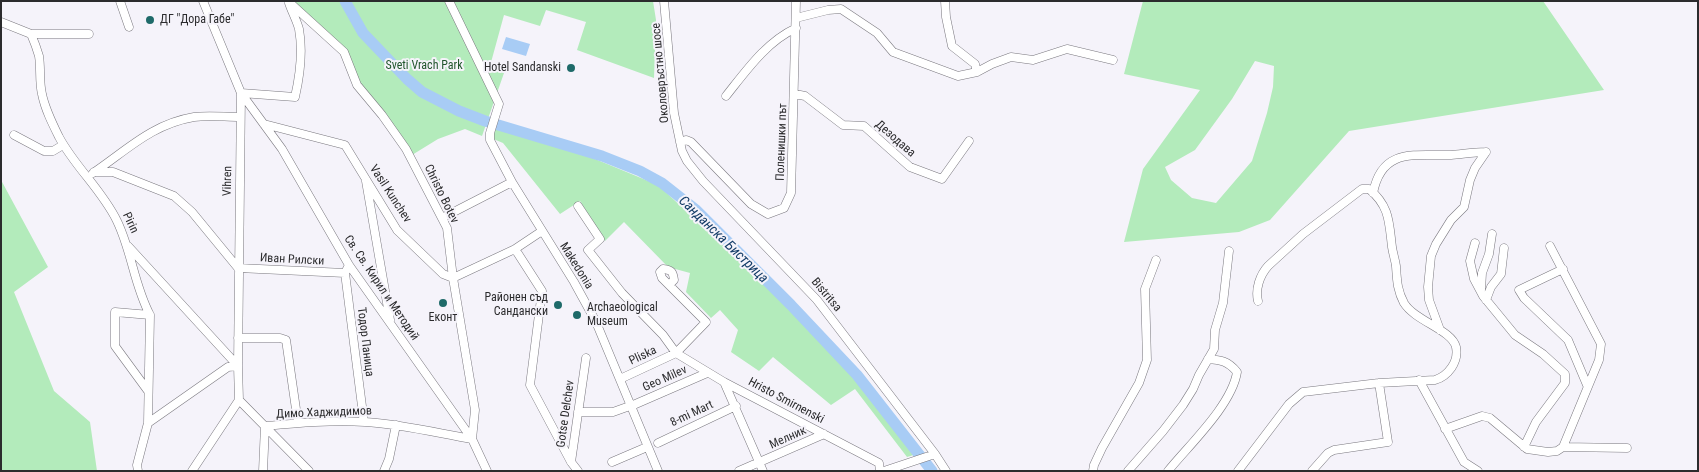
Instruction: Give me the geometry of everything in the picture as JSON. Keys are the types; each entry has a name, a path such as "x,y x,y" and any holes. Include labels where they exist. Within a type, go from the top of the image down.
{"street":[{"path":"120,1 129,27"},
{"name":"Св. Св. Кирил и Методий","path":"203,1 241,93 282,149 349,265 472,439 485,467"},
{"name":"Makedonia","path":"449,1 499,104 490,133 490,140 512,182 574,282 596,322 620,379 629,407 658,471"},
{"name":"Околовръстно шосе","path":"664,1 674,113 680,142"},
{"name":"Поленишки път","path":"680,142 686,140 691,142 751,204 768,214 784,208 791,193 796,1"},
{"path":"945,1 952,46 975,64 977,72"},
{"path":"241,93 295,97 299,78 300,56 298,29 288,2"},
{"name":"Christo Botev","path":"288,2 344,52 357,85 382,115 406,149 447,228 453,278 475,410 472,439"},
{"path":"796,18 828,10 841,9 877,33 893,52 958,76 977,72 1011,57 1033,60 1067,49 1113,60"},
{"path":"1,22 31,34 89,34"},
{"path":"726,96 770,45 782,34 796,28"},
{"name":"Pirin","path":"31,34 39,56 42,94 46,111 63,145 106,201 118,221 128,245 135,281 142,302 150,315 148,423 137,465 138,471"},
{"name":"Vihren","path":"239,400 238,268 241,93"},
{"name":"Дезодава","path":"795,94 806,96 842,125 864,126 910,167 942,180 969,140"},
{"path":"87,177 150,132 163,126 195,117 240,117"},
{"name":"Vasil Kunchev","path":"264,124 345,145 397,230 443,274 453,278"},
{"path":"14,135 44,151 53,151 63,145"},
{"name":"Bistritsa","path":"680,142 686,161 817,300 932,455 946,471"},
{"path":"1373,192 1376,181 1384,168 1396,158 1424,153 1452,155 1486,152 1470,180 1464,207 1451,220 1431,256 1428,287 1429,300 1440,330"},
{"path":"94,172 113,172 174,196 192,212 238,268"},
{"path":"365,178 391,322"},
{"path":"442,218 512,182"},
{"path":"1238,471 1289,404 1303,392 1379,383 1435,380 1444,378 1451,370 1455,359 1456,347 1440,330 1410,311 1404,302 1397,285 1396,261 1392,249 1390,223 1386,210 1369,189 1362,189 1303,234 1268,266 1262,273 1256,293 1258,301"},
{"path":"578,206 600,240 588,250 622,293 663,335 676,353 706,322 669,285"},
{"path":"453,278 515,249 542,231"},
{"path":"1481,292 1482,273 1490,254 1492,234"},
{"path":"1475,243 1470,261 1474,279 1486,300 1515,335 1543,354 1565,374 1565,383 1536,422 1524,447"},
{"path":"128,245 238,366"},
{"path":"1550,246 1601,344 1599,360 1587,385 1563,447"},
{"path":"1486,300 1491,287 1501,274 1504,248"},
{"path":"515,249 542,291 530,385 571,462"},
{"path":"1128,471 1183,405 1214,349 1215,330 1223,303 1229,251"},
{"path":"1093,471 1102,448 1139,383 1147,360 1145,289 1156,260"},
{"path":"345,273 349,265"},
{"name":"Иван Рилски","path":"238,268 345,273"},
{"path":"1563,269 1519,290 1524,298 1568,340 1587,385"},
{"name":"Тодор Паница","path":"345,273 364,422"},
{"path":"148,391 115,346 115,312 150,315"},
{"path":"238,338 280,338 286,340 298,423"},
{"name":"Hristo Smirnenski","path":"676,353 724,382 879,463 880,471"},
{"name":"Pliska","path":"620,379 676,353"},
{"name":"Gotse Delchev","path":"578,471 571,462 586,358"},
{"path":"1168,471 1203,430 1229,395 1235,383 1237,372 1230,364 1208,359"},
{"path":"148,423 228,367 238,366"},
{"name":"Geo Milev","path":"578,412 613,412 629,407 707,372"},
{"path":"1419,380 1464,462 1478,471"},
{"path":"724,382 763,471"},
{"path":"1312,471 1334,450 1388,442 1379,383"},
{"path":"192,471 239,400 309,471"},
{"name":"8-mi Mart","path":"658,443 736,406"},
{"path":"1445,429 1482,416 1490,418 1524,447 1548,452 1557,451 1563,447 1627,448"},
{"name":"Димо Хаджидимов","path":"265,426 298,423 364,422 396,425 472,439"},
{"path":"384,471 389,459 396,425"},
{"path":"263,471 265,426"},
{"name":"Мелник","path":"739,471 824,434"},
{"path":"612,462 647,447"},
{"path":"884,471 932,455 952,471"},
{"path":"478,471 485,467"}],"green space":[{"name":"Sveti Vrach Park","path":"291,1 653,1 656,20 654,78 577,50 586,22 546,10 540,26 504,15 490,66 504,73 482,136 465,129 438,139 412,155 359,87 345,50"},
{"path":"1143,1 1543,1 1604,90 1349,131 1270,220 1239,232 1124,242 1143,169 1200,90 1124,74","holes":["1255,61 1274,66 1273,87 1267,113 1252,161 1216,203 1192,198 1171,180 1165,167 1195,150 1232,99"]},
{"path":"495,127 566,147 658,185 768,287 860,384 917,454 907,457 855,389 831,405 773,357 759,371 731,352 738,330 720,310 711,318 686,292 690,273 668,267 624,222 605,241 580,201 560,214 503,143 491,138"},
{"path":"1,180 48,267 14,292 54,391 90,422 97,471 1,471"}],"water":[{"path":"506,37 530,44 526,56 502,49"}],"waterway":[{"name":"Санданска Бистрица","path":"345,1 363,33 422,92 459,111 485,121 602,156 640,171 662,183 695,209 791,305 857,375 932,471"}],"place":[{"name":"ДГ \"Дора Габе\"","path":"150,20"},
{"name":"Hotel Sandanski","path":"571,68"},
{"name":"Еконт","path":"443,303"},
{"name":"Районен съд Сандански","path":"558,305"},
{"name":"Archaeological Museum","path":"577,315"}]}
